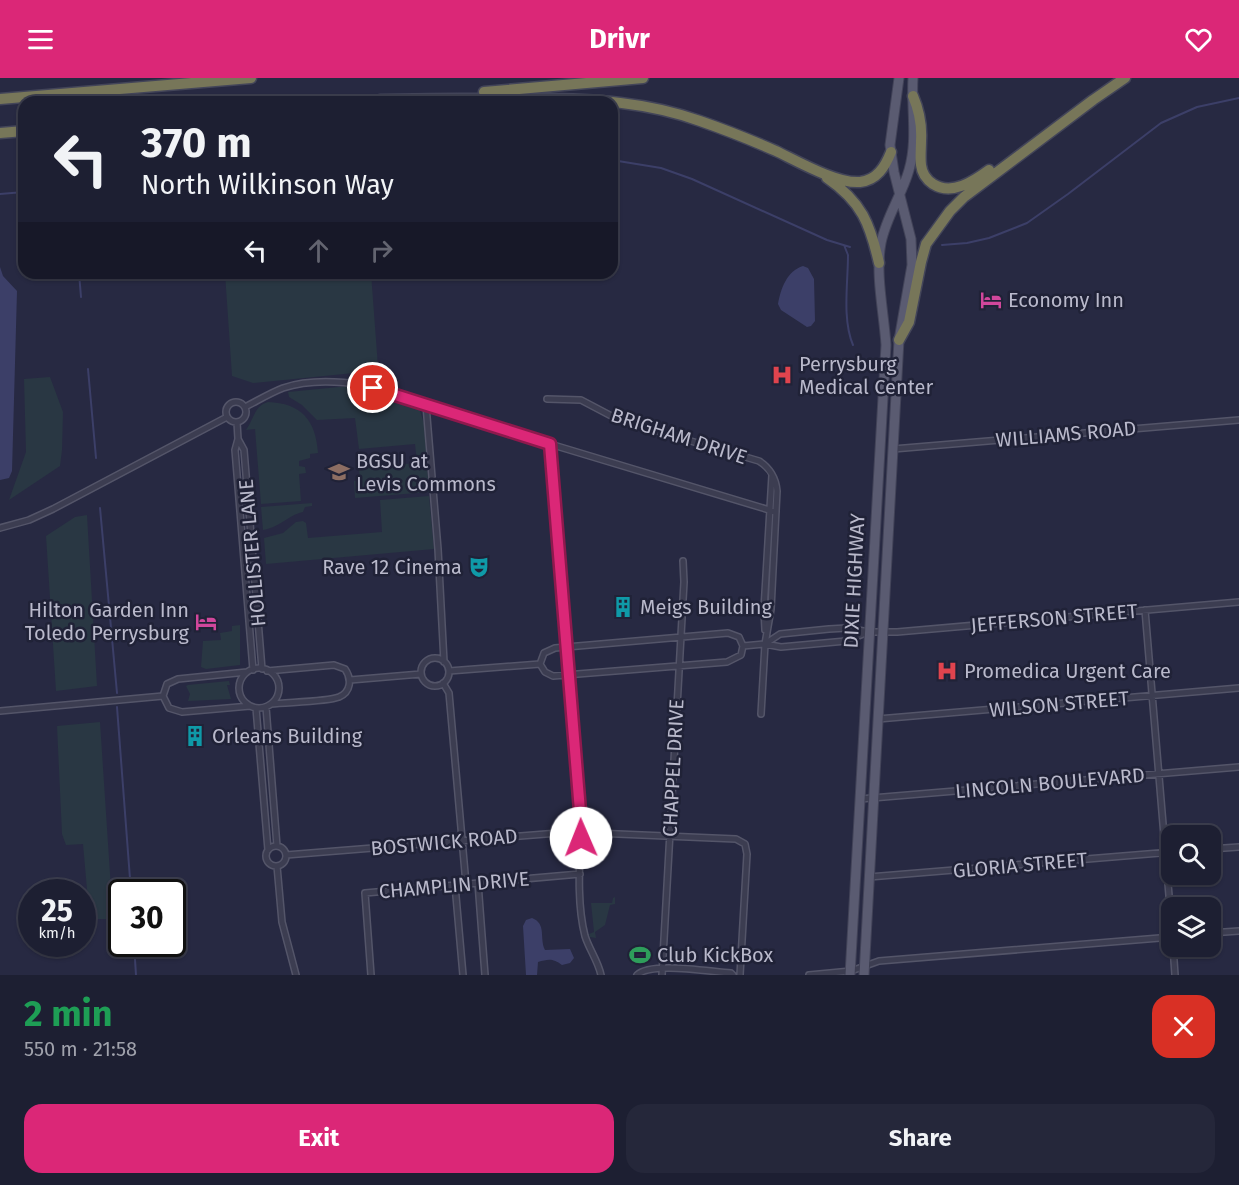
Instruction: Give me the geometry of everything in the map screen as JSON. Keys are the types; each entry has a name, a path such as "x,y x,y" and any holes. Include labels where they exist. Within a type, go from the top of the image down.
{"highway":[{"path":"149,86 215,78"},
{"path":"34,96 251,78"},
{"path":"428,96 643,78"},
{"path":"913,92 920,116 923,172 928,181 938,187 948,189 967,184 978,178 1079,104 1122,80"},
{"path":"899,340 909,322 927,244 950,211 964,197 1122,80"},
{"path":"0,99 18,97"},
{"path":"618,102 673,112 723,129 815,170 861,182 879,174 891,152"},
{"path":"0,133 18,132"},
{"path":"815,170 842,189 867,220 873,233 879,262"}],"main road":[{"name":"DIXIE HIGHWAY","path":"864,970 899,340 912,265 911,239 891,152 891,134 899,78"},
{"name":"DIXIE HIGHWAY","path":"851,973 886,345 879,262 881,243 887,224 909,171 913,147 913,78"}],"street":[{"path":"245,407 292,386 338,382 363,385 776,512"},
{"name":"BRIGHAM DRIVE","path":"547,399 581,400 619,420 759,461 768,468 772,475"},
{"path":"239,402 245,407 244,417 237,422 227,417 226,409 231,403 239,402"},
{"path":"421,674 428,684 434,685 443,683 449,671 444,662 438,549 426,405"},
{"path":"0,528 29,520 53,509 227,417"},
{"name":"WILLIAMS ROAD","path":"893,449 1239,420"},
{"name":"HOLLISTER LANE","path":"237,422 238,439 235,450 250,671"},
{"name":"HOLLISTER LANE","path":"238,439 244,450 265,670"},
{"path":"550,444 581,832 580,874 585,934 602,975"},
{"path":"765,644 771,609 776,512 777,486 772,475"},
{"path":"761,714 765,644 764,609 772,475"},
{"name":"CHAPPEL DRIVE","path":"662,975 681,637 683,561"},
{"name":"JEFFERSON STREET","path":"869,632 897,632 1239,602"},
{"path":"1145,610 1158,774 1164,825"},
{"path":"765,644 780,634 847,628 869,632"},
{"path":"743,646 765,644 781,646 846,641 869,632"},
{"path":"728,633 739,637 743,646 741,655 733,661 679,666 549,675 540,664 541,658 549,650 681,637 728,633"},
{"path":"421,674 424,665 430,660 436,659 444,662"},
{"path":"449,671 540,664"},
{"path":"334,665 345,669 350,680 348,690 338,698 253,707 182,712 170,708 163,696 167,684 177,679 265,670 334,665"},
{"path":"265,670 274,676 278,684 278,693 268,705 277,846"},
{"path":"250,671 241,680 239,690 243,699 253,707 268,850 266,856 268,862 277,866"},
{"path":"350,680 421,674"},
{"path":"443,683 449,693 466,884"},
{"name":"WILSON STREET","path":"878,719 1239,688"},
{"path":"0,711 163,696"},
{"name":"LINCOLN BOULEVARD","path":"860,799 1239,768"},
{"name":"BOSTWICK ROAD","path":"286,855 581,832 741,840 745,844 747,854 740,975"},
{"path":"268,850 277,846"},
{"path":"277,846 284,850 286,855 285,862 277,866"},
{"path":"1221,848 1239,847"},
{"name":"GLORIA STREET","path":"870,877 1161,854"},
{"path":"277,866 282,922 296,975"},
{"name":"CHAMPLIN DRIVE","path":"371,975 365,893 580,874"},
{"path":"478,883 485,975"},
{"path":"456,885 463,975"},
{"path":"1221,932 1239,931"},
{"path":"809,975 851,973 864,970 879,961 1161,938"},
{"path":"1174,957 1175,975"},
{"path":"637,975 641,971 662,968 734,975"}],"shaded area":[{"path":"225,279 371,279 379,380 354,373 253,383 232,376"},
{"path":"50,377 63,412 60,466 9,500 26,452 24,379"},
{"path":"349,386 362,388 419,407 424,424 429,492 355,498 354,481 360,481 359,468 417,463 415,444 359,449 355,418 317,420 302,405 289,397 288,392"},
{"path":"268,402 280,403 298,410 305,416 314,431 318,453 310,454 310,458 299,461 299,466 305,467 306,473 299,474 301,501 261,504 255,429 246,430 257,410"},
{"path":"429,496 434,549 266,564 264,538 283,533 296,522 306,523 308,538 382,532 380,500"},
{"path":"312,503 312,506 305,507 303,512 263,530 261,507"},
{"path":"87,515 97,686 56,691 46,536 75,517"},
{"path":"240,625 240,665 206,669 201,667 203,641 221,640 220,633 232,631 232,626"},
{"path":"229,681 230,685 227,685 231,699 188,701 190,694 186,686 188,685"},
{"path":"100,722 110,879 108,879 108,919 96,919 96,879 86,879 83,844 66,845 62,834 57,726"},
{"path":"615,897 615,904 610,905 605,925 595,932 596,938 590,937 589,934 594,932 591,903 612,903"}],"water":[{"path":"803,266 808,268 814,279 815,321 807,327 781,310 778,304 789,276 797,268"},
{"path":"0,267 3,276 17,291 12,471 9,478 0,480"},
{"path":"532,918 540,924 545,950 570,949 574,958 570,963 562,965 553,960 538,962 537,975 526,975 523,926 526,920"}],"waterway":[{"path":"942,245 989,238 1027,223 1161,123 1197,107 1239,98"},
{"path":"618,161 661,168 692,179 827,240 850,247"},
{"path":"0,194 18,192"},
{"path":"844,245 848,255 846,301 848,324 853,345"},
{"path":"80,279 81,297"},
{"path":"88,369 96,458"},
{"path":"100,508 117,693"},
{"path":"117,707 130,879"},
{"path":"135,957 136,975"}],"place":[{"name":"Economy Inn","path":"991,300"},
{"name":"Perrysburg Medical Center","path":"782,375"},
{"name":"BGSU at Levis Commons","path":"339,472"},
{"name":"Rave 12 Cinema","path":"479,567"},
{"name":"Meigs Building","path":"623,607"},
{"name":"Hilton Garden Inn Toledo Perrysburg","path":"206,622"},
{"name":"Promedica Urgent Care","path":"947,671"},
{"name":"Orleans Building","path":"195,736"},
{"name":"Club KickBox","path":"640,955"}],"route":[{"path":"373,388 550,444 581,838"}]}
